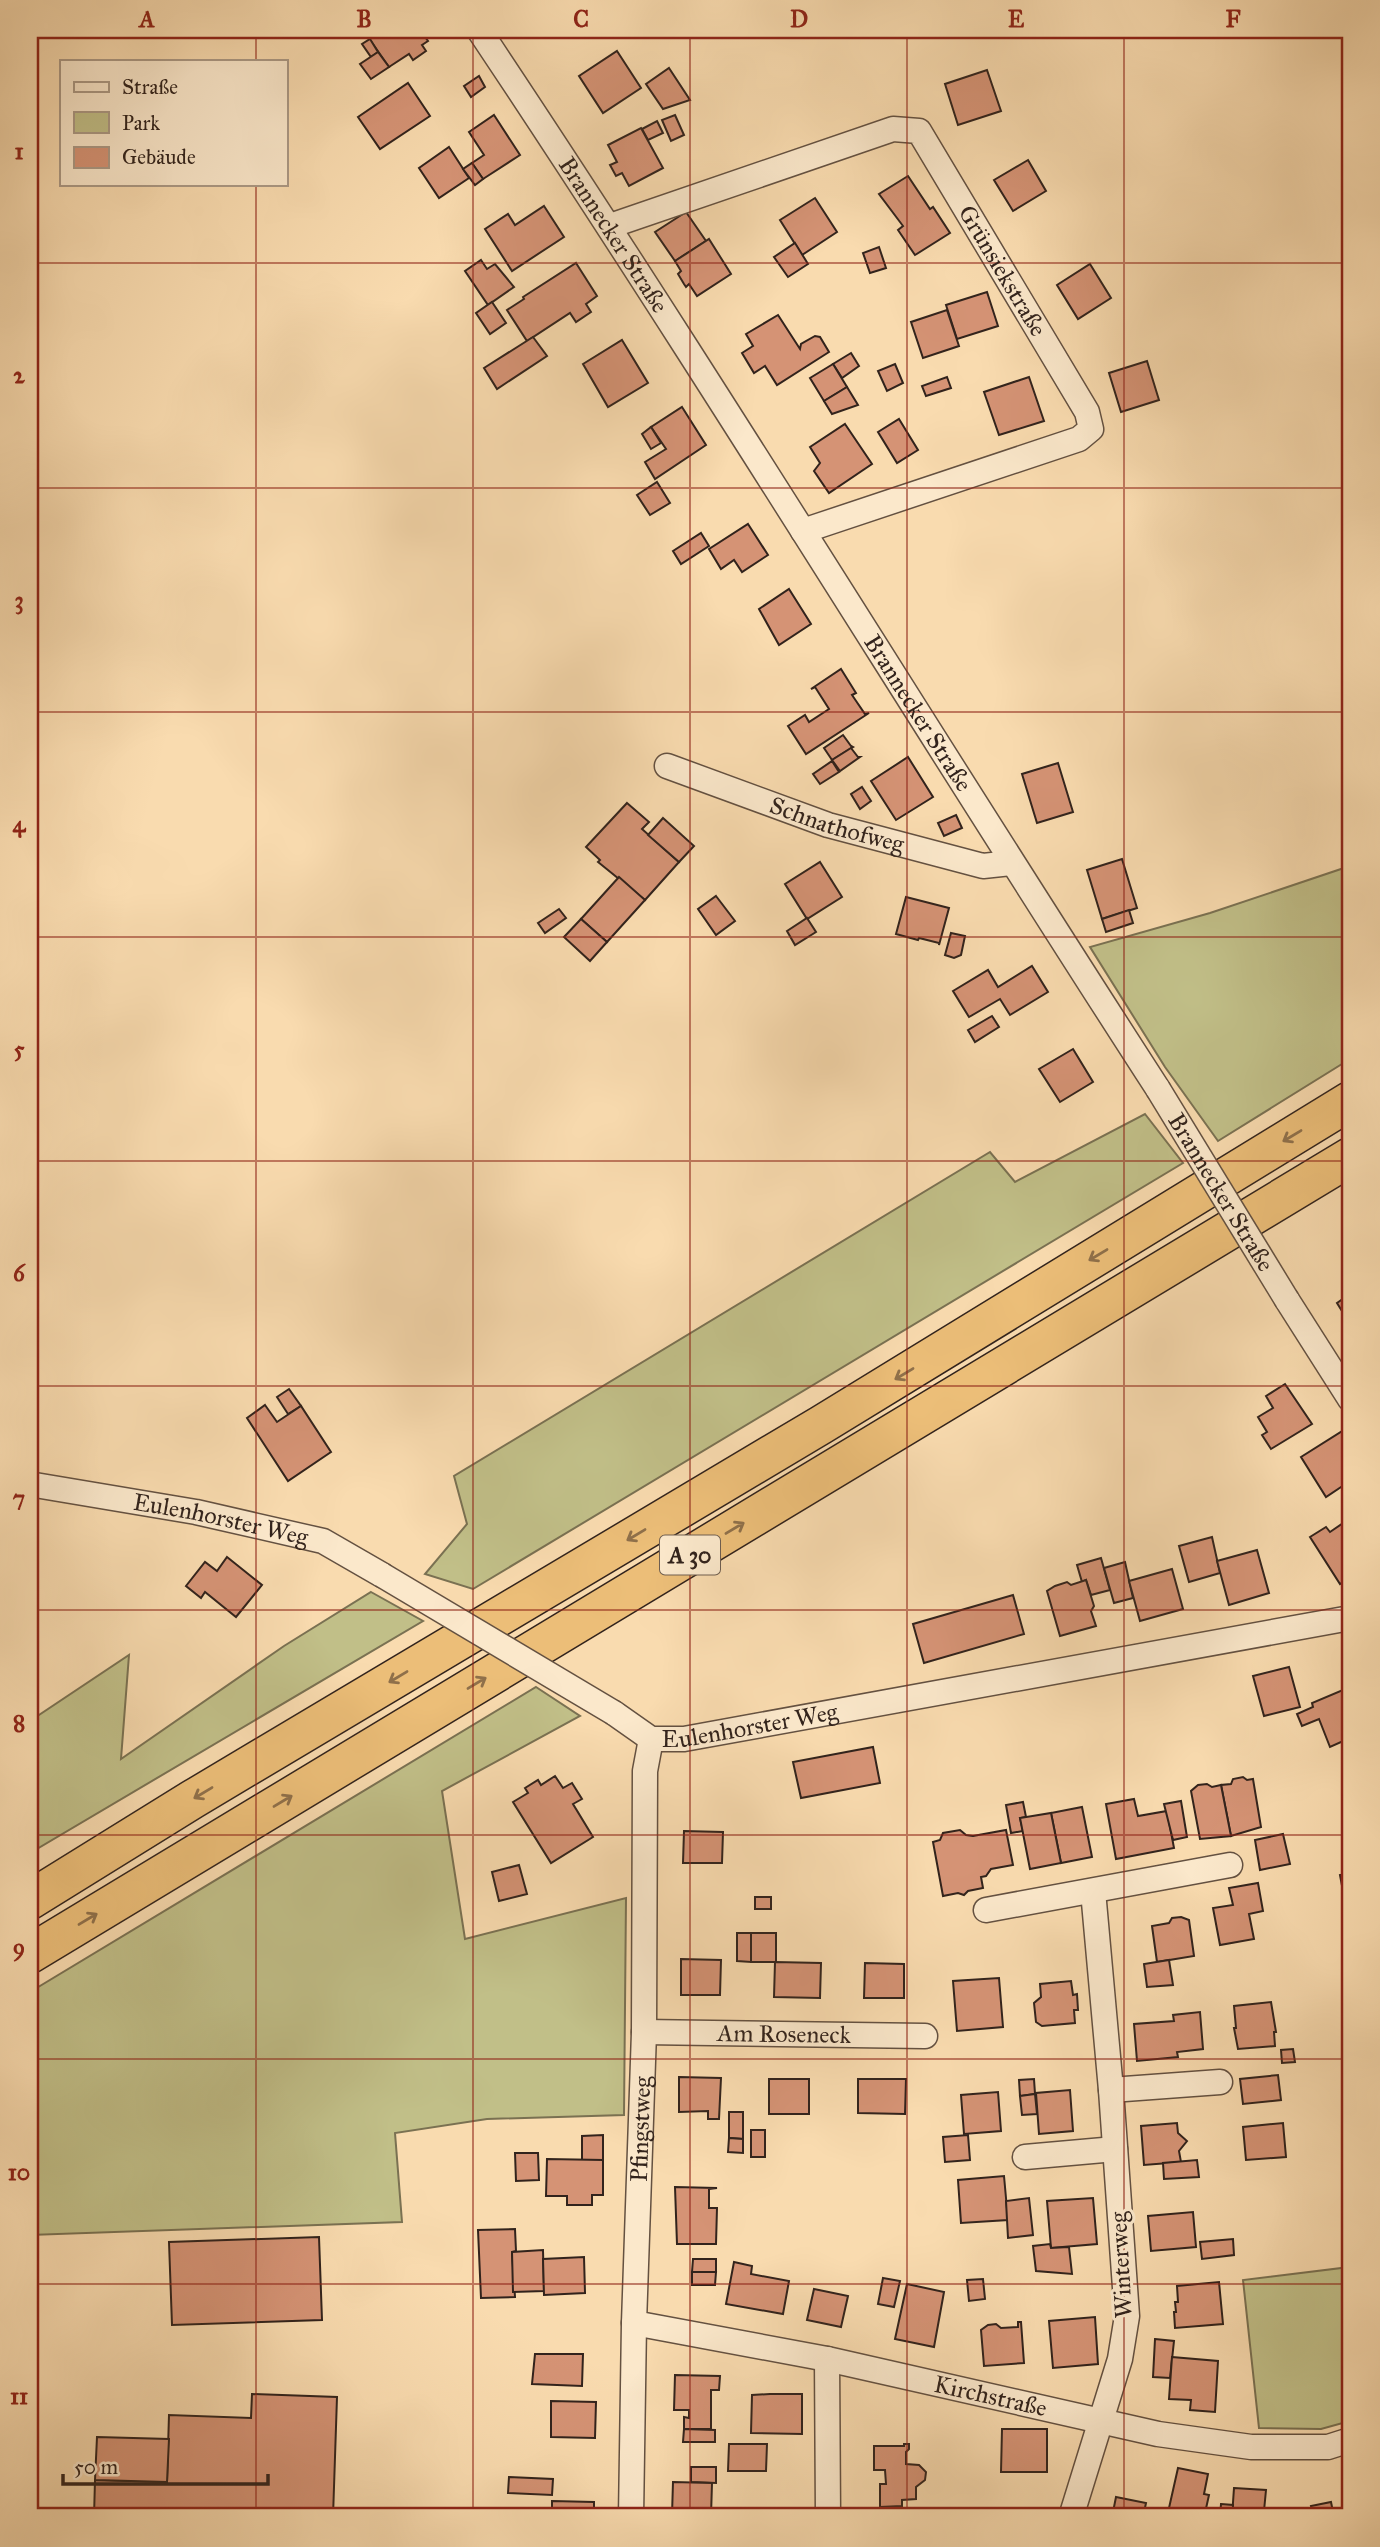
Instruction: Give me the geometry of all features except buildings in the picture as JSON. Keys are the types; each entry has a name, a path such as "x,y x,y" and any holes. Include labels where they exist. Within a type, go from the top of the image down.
{"highway":[{"name":"A 30","path":"30,1900 193,1799 821,1424 1350,1101"},
{"name":"A 30","path":"30,1954 1350,1157"}],"street":[{"name":"Brannecker Straße","path":"479,30 610,226 1011,863 1158,1090 1350,1399"},
{"name":"Grünsiekstraße","path":"610,226 894,129 919,131 1087,412 1091,429 1079,439 803,531"},
{"name":"Schnathofweg","path":"667,766 828,825 983,866 1011,863"},
{"name":"Eulenhorster Weg","path":"35,1485 196,1513 323,1541 614,1713 651,1740 684,1739 1350,1618"},
{"name":"Pfingstweg","path":"631,2517 634,2323 644,2032 645,1771 651,1740"},
{"path":"986,1910 1230,1865"},
{"name":"Winterweg","path":"1071,2517 1120,2359 1127,2316 1093,1891"},
{"name":"Am Roseneck","path":"644,2032 925,2036"},
{"path":"1111,2090 1220,2082"},
{"path":"1025,2157 1115,2150"},
{"name":"Kirchstraße","path":"634,2323 827,2359 1158,2434 1251,2446 1328,2447 1350,2440"},
{"path":"827,2359 828,2517"}],"green space":[{"path":"1350,866 1350,1059 1218,1141 1165,1067 1090,947 1210,913"},
{"path":"1145,1114 1183,1163 473,1589 425,1574 467,1524 454,1476 990,1152 1015,1182"},
{"path":"371,1592 423,1621 30,1853 30,1721 129,1655 121,1759 284,1646"},
{"path":"536,1687 580,1716 442,1791 465,1939 626,1898 624,2115 487,2119 395,2133 402,2222 30,2235 30,1992"},
{"path":"1350,2267 1350,2421 1321,2429 1259,2428 1243,2280"}]}
